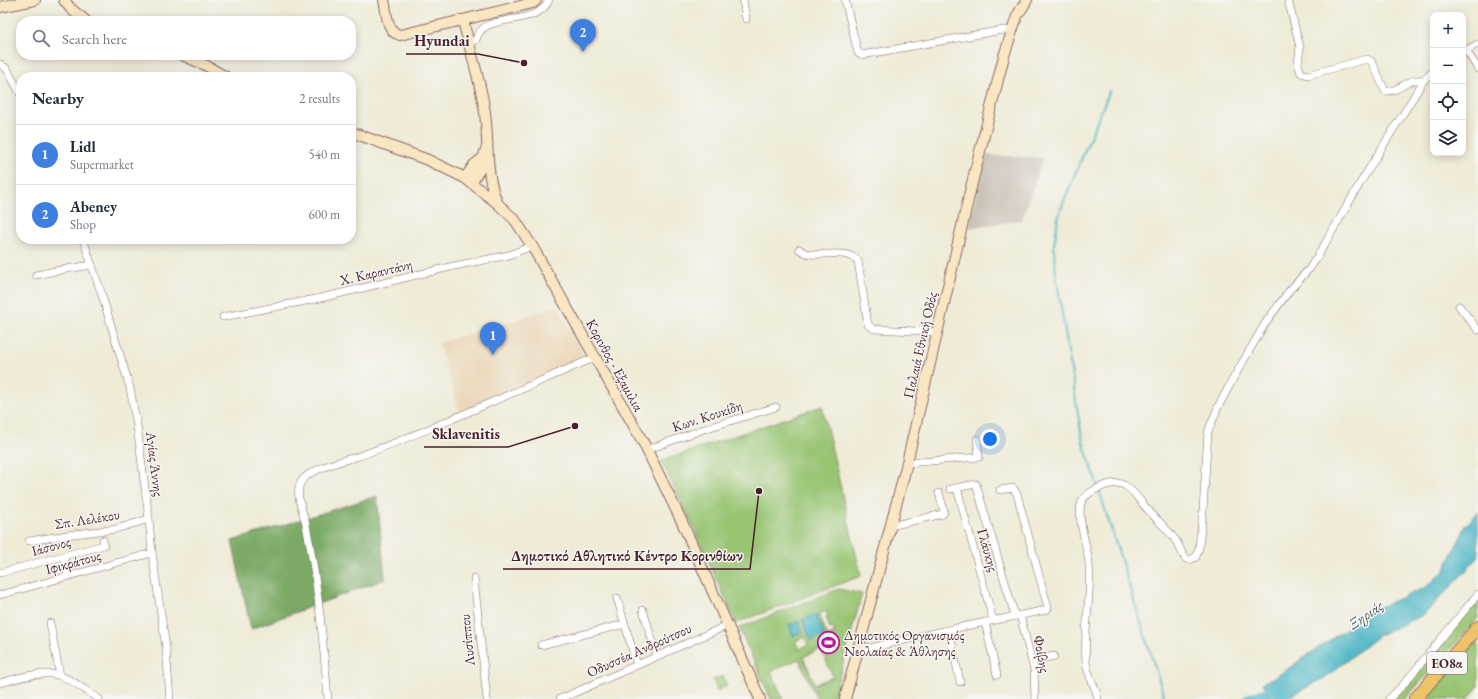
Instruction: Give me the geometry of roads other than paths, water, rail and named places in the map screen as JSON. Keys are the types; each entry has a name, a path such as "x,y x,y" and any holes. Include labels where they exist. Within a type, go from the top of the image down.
{"highway":[{"name":"ΕΟ8α","path":"1415,699 1478,627"}],"street":[{"path":"0,7 34,0"},
{"path":"64,0 71,9 80,16"},
{"path":"384,0 390,28 396,34 405,34 533,4 536,0"},
{"path":"468,42 476,40 479,31 485,27 541,11 546,7 549,0"},
{"path":"743,0 746,19"},
{"path":"845,0 858,53 862,55 996,31 1011,31"},
{"name":"Παλαιά Εθνική Οδός","path":"845,699 907,463 976,168 1004,56 1017,16 1027,0"},
{"path":"1288,0 1300,47 1298,64 1301,73 1308,75 1367,59 1373,64 1385,91 1392,91 1416,78 1424,80"},
{"path":"463,20 485,111 490,184 497,203"},
{"path":"1466,50 1478,44"},
{"path":"1466,52 1478,69"},
{"path":"194,60 217,72"},
{"path":"0,64 7,69 16,86"},
{"path":"1098,699 1089,675 1086,661 1090,577 1080,510 1082,500 1092,491 1104,486 1119,483 1125,485 1174,537 1186,559 1189,560 1196,557 1199,548 1203,510 1208,432 1218,407 1266,322 1289,291 1310,268 1362,180 1424,80 1430,74"},
{"name":"Κορινθος - Εξαμιλια","path":"356,134 428,160 468,180 497,203 514,220 532,246 596,358 646,450 682,522 760,699"},
{"path":"468,180 474,165 483,158 488,141"},
{"name":"Αγίας Άννης","path":"85,244 130,388 138,426 152,553 166,648 170,699"},
{"name":"Χ. Καραντάνη","path":"223,317 322,298 454,266 509,255 532,246"},
{"path":"799,249 813,255 850,255 858,261 868,325 870,327 874,329 937,332"},
{"path":"36,275 92,265"},
{"path":"1459,306 1478,330"},
{"path":"328,699 319,604 308,536 299,494 300,483 303,478 322,469 451,420 596,358"},
{"name":"Κων. Κουκίδη","path":"646,450 704,429 776,407"},
{"path":"907,463 979,457 977,439"},
{"name":"Φοίβης","path":"954,488 976,484 1032,661 1035,699"},
{"name":"Γλάυκης","path":"954,488 993,620"},
{"path":"858,648 874,647 993,620 1047,610 1048,608 1017,494 1013,488 1000,490"},
{"path":"890,526 943,514 939,493"},
{"name":"Σπ. Λελέκου","path":"29,541 116,529 149,519"},
{"name":"Ιάσονος","path":"0,573 104,545 103,540"},
{"name":"Ιφικράτους","path":"0,595 152,553"},
{"path":"64,556 68,577"},
{"name":"Λυσίππου","path":"474,578 486,699"},
{"path":"1389,699 1403,685 1478,594"},
{"path":"617,598 637,665"},
{"path":"643,610 657,656"},
{"path":"985,622 997,675"},
{"path":"50,623 60,676"},
{"path":"541,645 625,624"},
{"name":"Οδυσσέα Ανδρούτσου","path":"560,699 728,625"},
{"path":"949,630 960,682"},
{"path":"1032,661 1054,656"},
{"path":"0,683 35,674 50,674 72,681 99,699"}],"water":[{"path":"1478,512 1478,558 1425,614 1378,636 1326,677 1285,699 1276,699 1262,683 1280,674 1375,609 1426,587 1444,571 1466,525"},
{"path":"816,614 825,635 811,641 802,620"},
{"path":"799,621 803,632 793,636 789,625"}],"waterway":[{"path":"1098,486 1083,442 1080,426 1056,275 1054,246 1058,218 1064,201 1110,90"},
{"path":"1099,490 1165,699"},
{"name":"Ξηριάς","path":"1249,699 1283,687"}],"place":[{"name":"Abeney","path":"583,52"},
{"name":"Hyundai","path":"524,63"},
{"name":"Lidl","path":"493,355"},
{"name":"Sklavenitis","path":"575,426"},
{"name":"Δημοτικό Αθλητικό Κέντρο Κορινθίων","path":"759,491"},
{"name":"Δημοτικός Οργανισμός Νεολαίας & Άθλησης","path":"828,643"}]}
